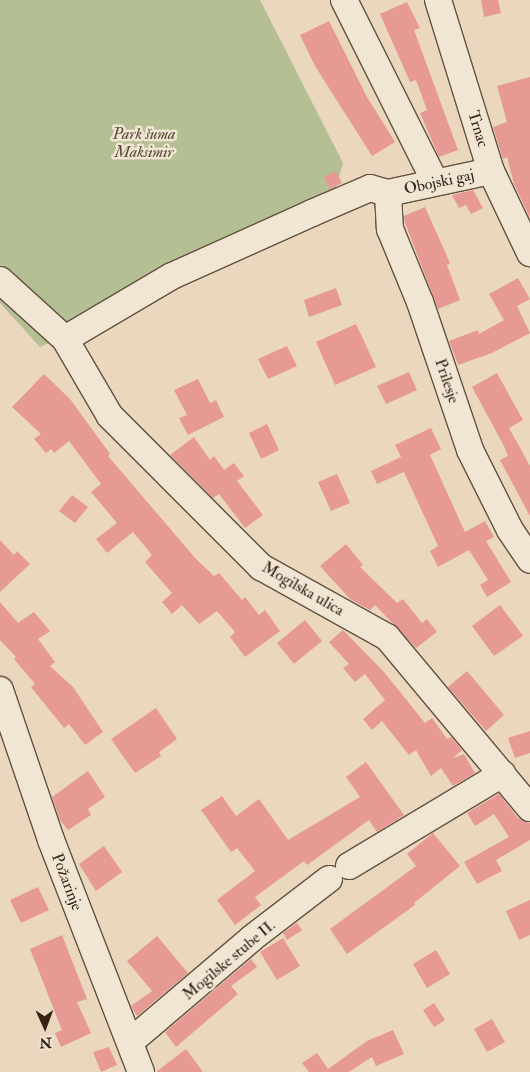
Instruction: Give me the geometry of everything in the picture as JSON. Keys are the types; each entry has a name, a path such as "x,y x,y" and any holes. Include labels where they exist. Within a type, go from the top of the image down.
{"street":[{"path":"344,0 435,182"},
{"name":"Trnac","path":"438,0 491,171 530,253"},
{"name":"Obojski gaj","path":"388,194 491,171"},
{"path":"65,339 172,276 370,188 388,194"},
{"name":"Prilesje","path":"388,194 390,229 420,302 470,450 510,530 530,560"},
{"name":"Mogilska ulica","path":"0,280 65,339 110,416 261,567 387,637 530,808"},
{"name":"Požarinje","path":"0,690 51,840 141,1072"},
{"name":"Mogilske stube II.","path":"130,1042 252,938 339,872 502,774"}],"green space":[{"name":"Park šuma Maksimir","path":"0,0 260,0 343,163 327,217 40,347 0,303"}],"building":[{"path":"481,0 498,0 501,13 484,17"},
{"path":"407,2 420,28 414,30 458,150 439,157 420,113 427,110 416,80 410,82 380,14"},
{"path":"329,21 367,97 395,142 372,156 315,66 300,35"},
{"path":"530,77 530,218 514,184 507,157 503,159 493,127 507,122 497,86"},
{"path":"336,171 342,183 330,189 324,177"},
{"path":"473,190 483,208 471,214 466,205 459,208 452,195"},
{"path":"425,207 450,263 447,265 460,300 438,309 404,216"},
{"path":"518,278 530,299 517,306 530,333 492,353 458,365 449,341 478,330 479,334 504,320 489,294"},
{"path":"336,288 342,305 309,317 304,300"},
{"path":"356,324 376,367 335,385 316,342"},
{"path":"287,346 297,366 268,379 258,359"},
{"path":"409,372 417,390 386,404 377,386"},
{"path":"497,373 523,420 509,428 530,466 530,516 500,460 508,456 504,446 472,387"},
{"path":"44,374 70,399 110,454 108,456 196,559 214,576 219,573 242,600 245,597 259,615 265,610 280,631 245,657 230,637 235,632 217,611 199,624 182,605 172,614 162,602 172,593 145,562 152,555 133,532 107,553 96,539 117,523 91,492 101,484 69,441 54,453 51,449 46,453 34,439 41,434 12,407"},
{"path":"198,379 210,403 216,400 224,417 188,435 179,418 187,415 174,390"},
{"path":"267,424 279,450 261,459 249,433"},
{"path":"431,428 441,449 430,455 465,532 485,521 494,537 486,541 511,582 487,597 480,585 488,580 469,550 438,567 430,551 438,546 404,472 377,484 371,471 401,457 395,445"},
{"path":"194,437 210,460 214,456 224,470 234,463 244,476 237,481 263,515 245,528 219,494 213,498 170,455"},
{"path":"337,474 350,503 331,511 318,482"},
{"path":"72,495 88,507 75,523 59,511"},
{"path":"0,540 14,555 17,551 30,564 0,592"},
{"path":"346,544 363,565 360,567 397,603 403,599 422,623 427,619 437,632 416,648 375,605 370,610 350,599 320,566"},
{"path":"0,602 18,623 34,612 50,631 38,639 55,662 50,666 73,687 103,732 85,745 69,724 64,728 31,687 35,684 14,659 16,657 0,640"},
{"path":"500,605 523,636 494,656 472,626"},
{"path":"305,620 322,641 294,664 277,643"},
{"path":"343,630 384,672 425,723 432,718 447,739 451,737 462,750 453,758 464,754 475,773 453,786 441,768 431,776 416,750 409,755 382,721 372,730 363,719 385,700 365,674 355,682 343,668 349,664 329,642"},
{"path":"467,671 504,715 486,731 448,687"},
{"path":"156,708 177,739 159,752 161,756 135,773 111,739"},
{"path":"530,731 530,753 515,758 508,738"},
{"path":"366,762 404,815 377,832 369,820 307,865 304,861 255,897 261,905 235,925 217,900 255,871 237,848 231,852 201,810 222,796 236,816 259,799 288,840 360,797 346,777"},
{"path":"88,771 105,797 88,809 91,815 68,830 60,820 52,797"},
{"path":"499,794 518,818 530,823 530,840 496,860 502,871 477,884 464,862 509,837 494,814 475,826 467,813"},
{"path":"433,833 460,866 414,903 415,905 347,954 330,929 416,866 407,854"},
{"path":"104,846 122,872 96,891 79,864"},
{"path":"38,887 49,910 21,923 10,900"},
{"path":"530,900 530,935 519,940 506,911"},
{"path":"297,923 302,930 287,940 283,933"},
{"path":"62,935 87,999 77,1002 91,1033 61,1047 55,1033 62,1030 30,949"},
{"path":"157,936 188,973 137,1016 131,1006 152,991 127,961"},
{"path":"283,938 300,966 277,980 260,952"},
{"path":"436,950 450,974 427,988 413,964"},
{"path":"251,959 257,967 231,986 238,994 176,1047 165,1032"},
{"path":"434,1003 445,1020 434,1027 423,1010"},
{"path":"492,1019 505,1042 487,1052 474,1029"},
{"path":"393,1030 404,1054 376,1066 372,1057 349,1072 309,1072 302,1063 317,1053 328,1069 367,1041"},
{"path":"109,1047 117,1065 101,1072 93,1052"},
{"path":"186,1049 203,1072 156,1072"}]}
